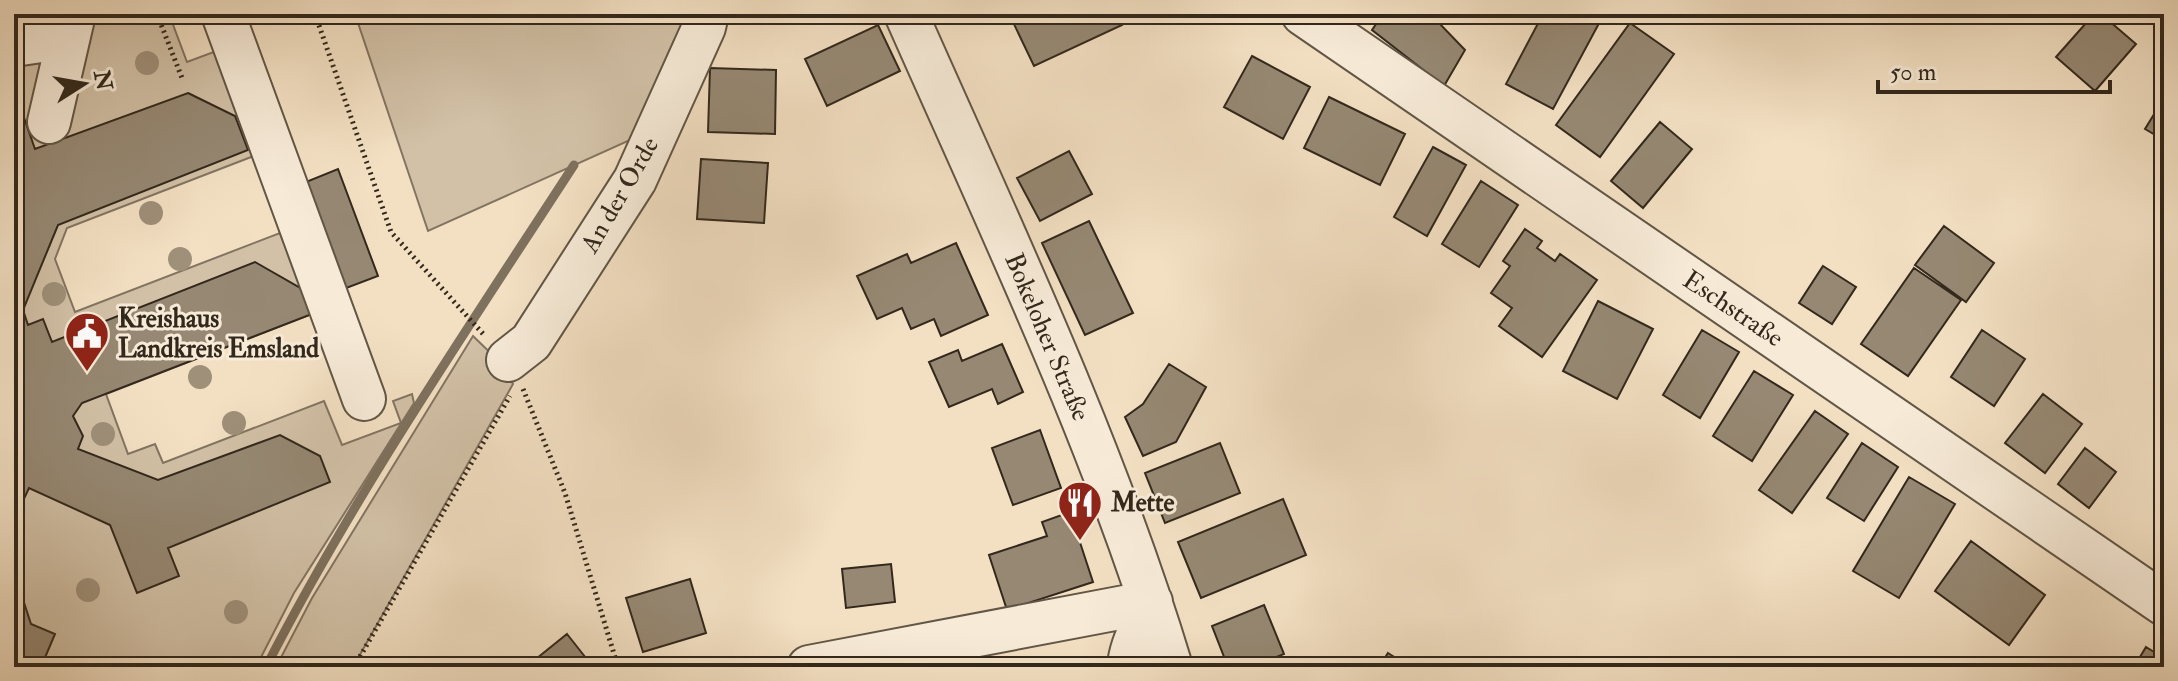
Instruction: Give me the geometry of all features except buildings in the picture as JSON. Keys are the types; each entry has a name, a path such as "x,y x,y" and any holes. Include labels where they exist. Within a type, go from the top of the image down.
{"street":[{"path":"223,14 364,399"},
{"name":"An der Orde","path":"495,347 531,342 635,180 704,27 707,14"},
{"name":"Bokeloher Straße","path":"907,14 1054,349 1121,512 1171,667"},
{"name":"Eschstraße","path":"1303,14 2164,604"},
{"path":"14,45 71,25"},
{"path":"49,122 71,25"},
{"path":"809,667 1151,602 1142,632 1130,651 1129,667"}],"path":[{"path":"157,14 182,78"},
{"path":"315,14 391,232 495,347"},
{"path":"354,667 519,381 565,493 618,667"}],"shaded area":[{"path":"14,14 169,14 187,62 219,50 259,154 67,228 55,259 75,312 280,233 312,314 106,394 128,454 155,444 163,463 324,401 342,445 401,423 393,401 412,394 414,403 294,593 256,667 14,667"},
{"path":"355,14 697,14 639,136 428,231"},
{"path":"473,336 503,365 513,384 353,667 276,667 312,598"}],"waterway":[{"path":"266,667 375,475 574,165"}],"place":[{"name":"Kreishaus Landkreis Emsland","path":"87,373"},
{"name":"Mette","path":"1080,542"}]}
